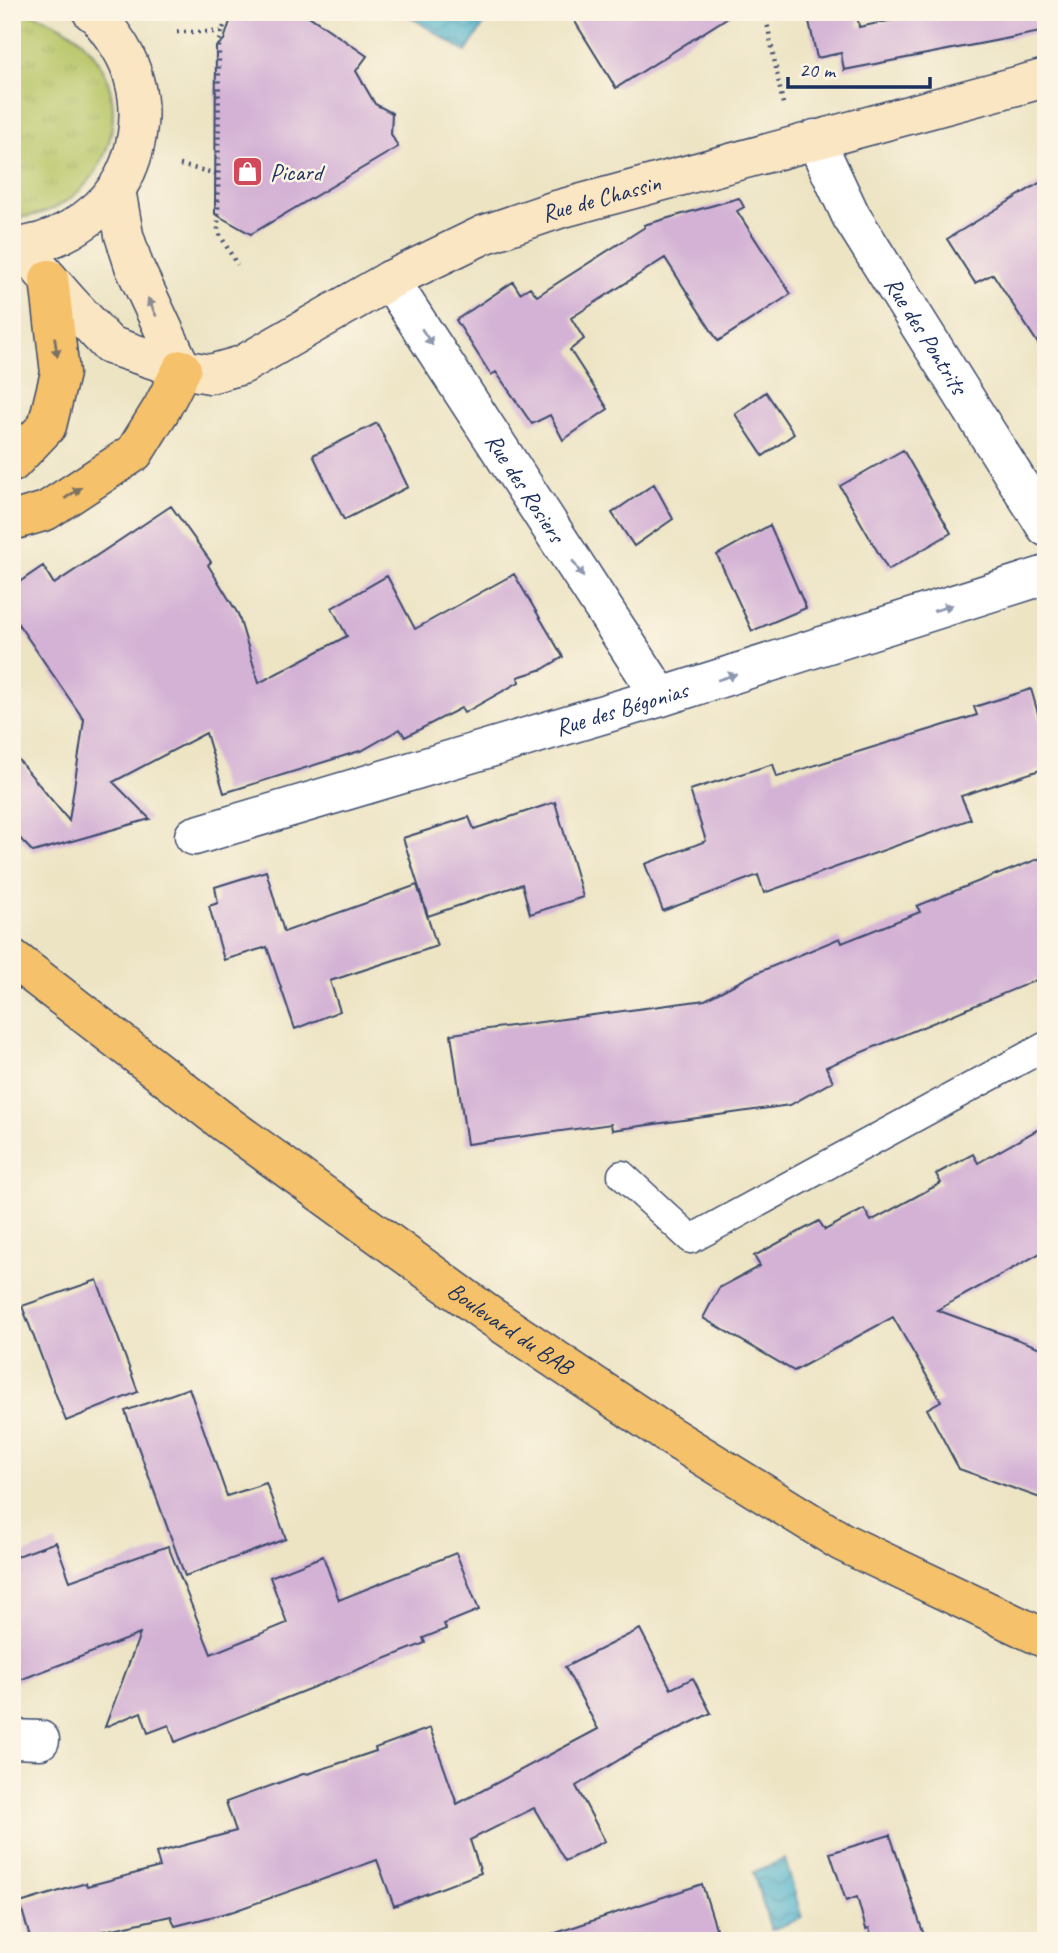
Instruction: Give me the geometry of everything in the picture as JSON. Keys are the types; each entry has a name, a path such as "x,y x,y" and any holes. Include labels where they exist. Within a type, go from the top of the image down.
{"main road":[{"path":"16,247 55,238 89,218 116,189 132,155 139,117 134,80 120,44 92,12"},
{"name":"Rue de Chassin","path":"16,247 49,279 108,345 182,369 210,374 242,365 390,280 483,235 556,210 1046,78"},
{"path":"12,522 46,511 134,453 182,369 134,266 124,235 116,189"},
{"path":"12,463 47,426 60,373 49,279"},
{"name":"Boulevard du BAB","path":"12,958 226,1124 486,1313 667,1434 842,1542 1046,1639"}],"street":[{"name":"Rue des Pontrits","path":"803,142 1046,527"},
{"name":"Rue des Rosiers","path":"390,280 662,697"},
{"name":"Rue des Bégonias","path":"194,836 662,697 1046,575"}],"lane":[{"path":"622,1175 691,1238 1046,1046"}],"path":[{"path":"229,12 219,41 218,231 237,265"},
{"path":"765,12 803,142"},
{"path":"177,32 222,32"},
{"path":"180,165 218,174"}],"green space":[{"path":"12,12 30,14 54,22 88,47 106,76 113,107 110,139 98,168 77,193 48,211 12,218"}],"water":[{"path":"412,12 466,12 484,24 466,52 409,16"},
{"path":"785,1859 802,1918 771,1930 753,1872"}],"building":[{"path":"233,12 303,12 367,56 356,71 375,104 392,113 391,134 398,147 251,234 215,214 216,47 224,40"},
{"path":"569,12 736,12 616,88"},
{"path":"807,12 857,12 859,27 932,12 1046,12 1046,31 844,70 841,53 817,58"},
{"path":"1046,179 1046,356 993,274 975,283 947,239"},
{"path":"739,198 744,207 737,211 791,294 718,341 665,258 571,318 584,339 570,350 608,409 563,440 550,415 532,424 496,372 491,375 456,320 513,282 520,293 530,287 537,296 645,227 644,225"},
{"path":"766,392 794,434 763,456 735,414"},
{"path":"377,423 408,487 344,520 313,455"},
{"path":"903,450 951,533 888,570 840,486"},
{"path":"654,484 673,519 634,546 612,513"},
{"path":"171,506 211,562 208,565 238,614 259,683 347,636 332,608 387,576 415,629 514,574 563,657 543,669 518,677 519,682 464,713 461,708 405,737 400,729 363,750 224,793 206,733 113,782 150,819 33,852 12,830 12,752 69,821 84,720 12,615 12,587 43,566 54,584"},
{"path":"770,525 806,608 752,631 717,555"},
{"path":"1031,689 1046,741 1046,768 961,796 971,819 764,893 758,875 663,911 645,864 706,841 690,790 773,764 777,777 977,715 974,707"},
{"path":"555,802 583,897 530,914 522,884 428,916 403,838 469,817 474,829"},
{"path":"1046,856 1046,976 826,1067 833,1081 790,1105 612,1130 611,1124 467,1144 451,1034 705,1000 752,975 840,938 842,943 920,912 917,906"},
{"path":"266,871 284,932 417,885 437,946 330,981 340,1011 295,1029 267,947 224,960 209,906 218,903 215,887"},
{"path":"1046,1125 1046,1250 937,1310 1046,1350 1046,1500 959,1469 927,1409 941,1401 893,1317 794,1371 703,1318 719,1288 760,1266 754,1256 819,1221 825,1230 864,1209 871,1221 941,1183 936,1174 973,1154 978,1163"},
{"path":"97,1280 138,1392 66,1421 22,1306"},
{"path":"189,1388 227,1496 266,1483 286,1539 185,1576 125,1411"},
{"path":"56,1542 70,1581 168,1546 211,1654 287,1623 270,1577 323,1556 339,1600 456,1553 479,1610 444,1624 446,1629 423,1638 425,1643 175,1742 169,1725 148,1733 141,1712 105,1727 140,1634 12,1683 12,1558"},
{"path":"640,1629 671,1689 693,1678 711,1713 637,1749 576,1786 605,1841 565,1861 534,1808 470,1840 481,1873 394,1906 377,1860 234,1911 175,1926 171,1916 100,1932 103,1941 31,1941 20,1903 86,1883 87,1886 160,1867 156,1853 236,1831 226,1802 376,1751 375,1748 430,1728 457,1804 598,1729 565,1667"},
{"path":"890,1835 926,1941 873,1941 869,1928 866,1929 857,1897 846,1901 830,1853"},
{"path":"702,1884 720,1941 554,1941 553,1934"}],"place":[{"name":"Picard","path":"247,172"}]}
